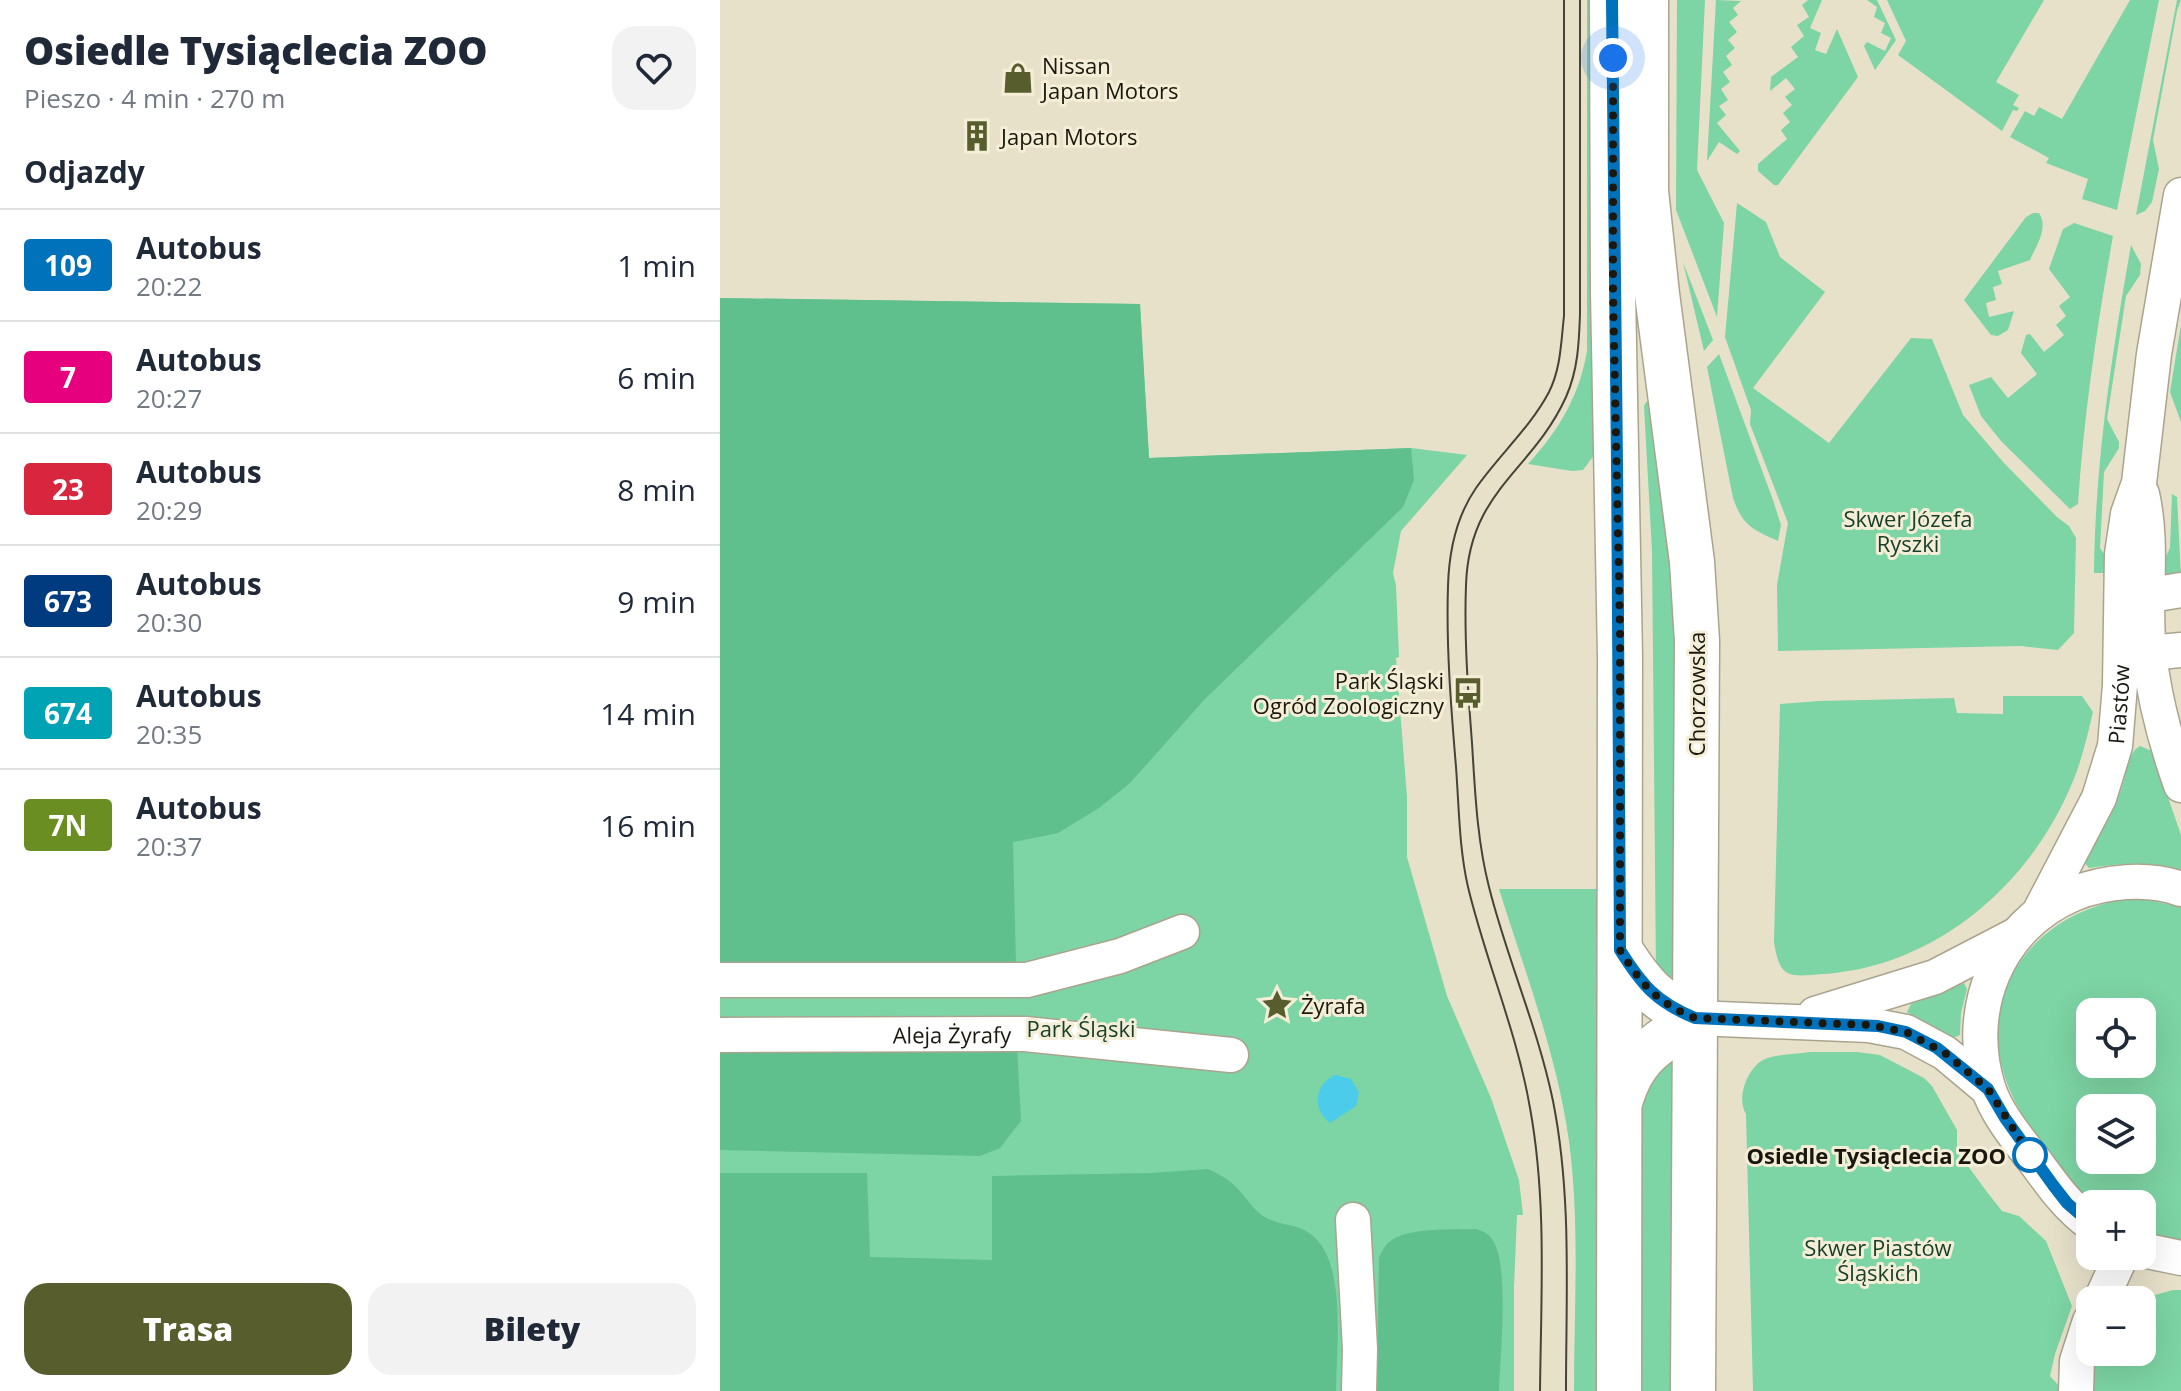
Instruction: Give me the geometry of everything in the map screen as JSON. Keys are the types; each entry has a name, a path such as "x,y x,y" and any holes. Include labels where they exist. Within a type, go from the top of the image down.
{"main road":[{"path":"1612,0 1613,292 1620,644 1619,1391"},
{"name":"Chorzowska","path":"1646,0 1646,191 1692,562 1697,641 1693,1391"},
{"path":"1620,950 1640,980 1657,998 1672,1009 1695,1018"},
{"path":"1620,1104 1628,1077 1638,1060 1695,1018"}],"street":[{"name":"Piastów","path":"1988,1089 1980,1042 1982,1008 1998,961 2027,924 2099,798 2115,746 2120,685 2122,554 2128,514 2139,483 2154,354 2181,195"},
{"name":"Piastów","path":"2139,483 2147,517 2165,652 2169,752 2181,785"},
{"path":"1797,1021 1935,977 2027,924 2061,899 2080,891 2113,883 2143,882 2181,889"},
{"path":"720,980 1027,980 1120,956 1182,932"},
{"path":"1695,1018 1878,1026 1906,1032 1945,1053 1988,1089 2038,1165 2076,1211"},
{"name":"Aleja Żyrafy","path":"720,1035 1025,1034 1231,1055"},
{"path":"1353,1220 1359,1391"},
{"path":"2156,1253 2181,1258"},
{"path":"2076,1391 2077,1366"}],"green space":[{"path":"1587,0 1595,0 1595,454 1583,470 1572,471 1528,464 1566,412 1579,383 1587,351"},
{"path":"1677,0 1705,0 1697,170 1724,223 1717,317 1676,210"},
{"path":"1716,0 1741,1 1733,8 1738,15 1729,22 1737,32 1728,40 1735,48 1726,56 1732,65 1723,72 1730,82 1721,89 1728,100 1719,106 1726,115 1717,123 1740,151 1737,154 1719,142 1707,161"},
{"path":"1808,0 1822,0 1810,28 1821,33 1815,50 1826,54 1837,29 1858,77 1778,185 1774,185 1758,171 1758,164 1787,139 1781,130 1790,122 1783,113 1792,105 1785,97 1795,89 1786,78 1770,91 1771,77 1798,57 1791,47 1804,36 1797,25 1809,17 1802,5"},
{"path":"1867,0 1877,0 1896,40 1875,70 1864,46 1867,42 1885,51 1891,38 1881,33 1885,23 1874,17 1877,7"},
{"path":"1887,0 2044,0 1996,82 2019,95 2013,105 2019,108 2013,110 2002,131 1898,55 1906,41"},
{"path":"2130,0 2159,0 2117,210 2082,199 2088,179 2046,163 2049,158 2010,137 2025,111 2034,116 2039,107 2062,119"},
{"path":"2177,0 2181,0 2153,140 2159,169 2152,202 2145,211 2136,215"},
{"name":"Skwer Józefa Ryszki","path":"1737,203 1766,222 1780,257 1825,292 1753,388 1829,443 1911,338 1932,339 1963,415 2004,463 2069,526 2076,538 2074,633 2058,650 2021,646 1778,651 1777,585 1788,523 1750,424 1751,410 1725,337"},
{"path":"2039,213 2043,225 2030,260 1998,271 2002,284 1993,287 1996,300 1986,303 1989,317 2014,311 2008,330 1998,336 1991,335 1964,300 2026,217"},
{"path":"2074,223 2113,236 2092,370 2078,504 2070,509 2001,441 1981,416 1969,385 1991,377 2008,398 2037,374 2021,353 2026,335 2030,334 2044,352 2064,335 2056,325 2066,316 2059,306 2070,297 2049,269 2063,229"},
{"path":"2131,245 2141,264 2140,275 2126,296 2107,419 2119,448 2104,472 2100,548 2112,566 2111,573 2094,573 2106,408"},
{"path":"1683,262 1713,340 1704,351"},
{"name":"Park Śląski","path":"720,298 1140,304 1149,458 1411,448 1467,455 1401,531 1393,573 1399,657 1396,658 1407,797 1407,857 1447,996 1491,1098 1519,1180 1523,1215 1517,1215 1514,1391 720,1391"},
{"path":"720,298 1140,304 1149,458 1411,448 1414,480 1403,507 1204,700 1130,783 1099,808 1058,833 1013,842 1016,967 720,968"},
{"path":"2181,325 2181,422 2170,392"},
{"path":"1719,354 1781,525 1778,541 1750,526 1733,498 1707,367"},
{"path":"1646,402 1653,409 1675,586 1675,974 1666,981 1656,972 1652,551"},
{"path":"2172,494 2177,497 2181,577 2162,580 2157,574 2170,548"},
{"path":"2003,696 2082,696 2093,712 2081,760 2070,788 2052,824 2029,858 2002,889 1972,916 1902,956 1863,968 1811,975 1788,973 1779,963 1774,942 1780,704 1954,698 1957,713 2003,714"},
{"path":"2140,746 2152,751 2181,835 2181,870 2135,864 2089,868 2083,861 2112,812 2131,756"},
{"path":"1499,889 1602,889 1599,1391 1574,1391 1575,1235 1569,1141 1557,1077"},
{"path":"2120,900 2148,900 2181,907 2181,1241 2156,1236 2156,1190 2079,1190 2028,1125 2010,1091 1998,1042 1999,1012 2007,985 2021,960 2040,939 2063,922 2090,909"},
{"path":"1964,983 1967,989 1960,1035 1951,1039 1907,1012 1911,1004"},
{"path":"720,1047 1017,1048 1021,1121 1000,1148 980,1156 720,1150"},
{"name":"Skwer Piastów Śląskich","path":"1810,1052 1880,1055 1924,1078 1932,1086 1957,1130 1957,1151 1987,1192 2002,1211 2019,1216 2046,1241 2072,1306 2050,1376 2058,1385 2058,1391 1753,1391 1743,1092 1748,1076 1765,1059"},
{"path":"1668,1059 1674,1066 1673,1391 1638,1391 1641,1097"},
{"path":"1208,1169 1231,1183 1263,1216 1304,1230 1321,1245 1330,1262 1335,1283 1338,1329 1336,1391 720,1391 720,1173 867,1173 870,1257 992,1260 992,1176"},
{"path":"1476,1229 1492,1239 1501,1268 1503,1312 1499,1391 1377,1391 1379,1258 1383,1249 1397,1237 1407,1234"},
{"path":"2181,1290 2181,1391 2090,1391 2094,1366 2156,1366 2156,1295"}],"water":[{"path":"1335,1075 1351,1079 1359,1093 1356,1106 1330,1123 1320,1111 1318,1097 1323,1084"}],"tram line":[{"path":"1540,1391 1542,1249 1535,1143 1517,1052 1465,872 1448,654 1448,609 1452,547 1463,511 1476,488 1541,405 1553,383 1558,364 1564,316 1564,0"},
{"path":"1566,1391 1567,1246 1559,1137 1547,1074 1496,914 1482,851 1469,704 1466,585 1470,553 1478,526 1504,484 1552,423 1566,397 1575,367 1580,314 1580,0"}],"bus line":[{"name":"109","path":"1612,0 1613,292 1620,631 1620,950 1640,980 1657,998 1672,1009 1695,1018 1878,1026 1906,1032 1937,1048 1988,1089 2030,1155 2076,1211"}],"place":[{"name":"Nissan Japan Motors","path":"1018,78"},
{"name":"Japan Motors","path":"977,136"},
{"name":"Park Śląski Ogród Zoologiczny","path":"1468,693"},
{"name":"Żyrafa","path":"1277,1005"},
{"name":"Osiedle Tysiąclecia ZOO","path":"2030,1155"}],"route":[{"path":"1613,58 1613,292 1620,631 1620,950 1640,980 1657,998 1672,1009 1695,1018 1869,1025 1906,1032 1945,1053 1988,1089 2030,1155"}]}
